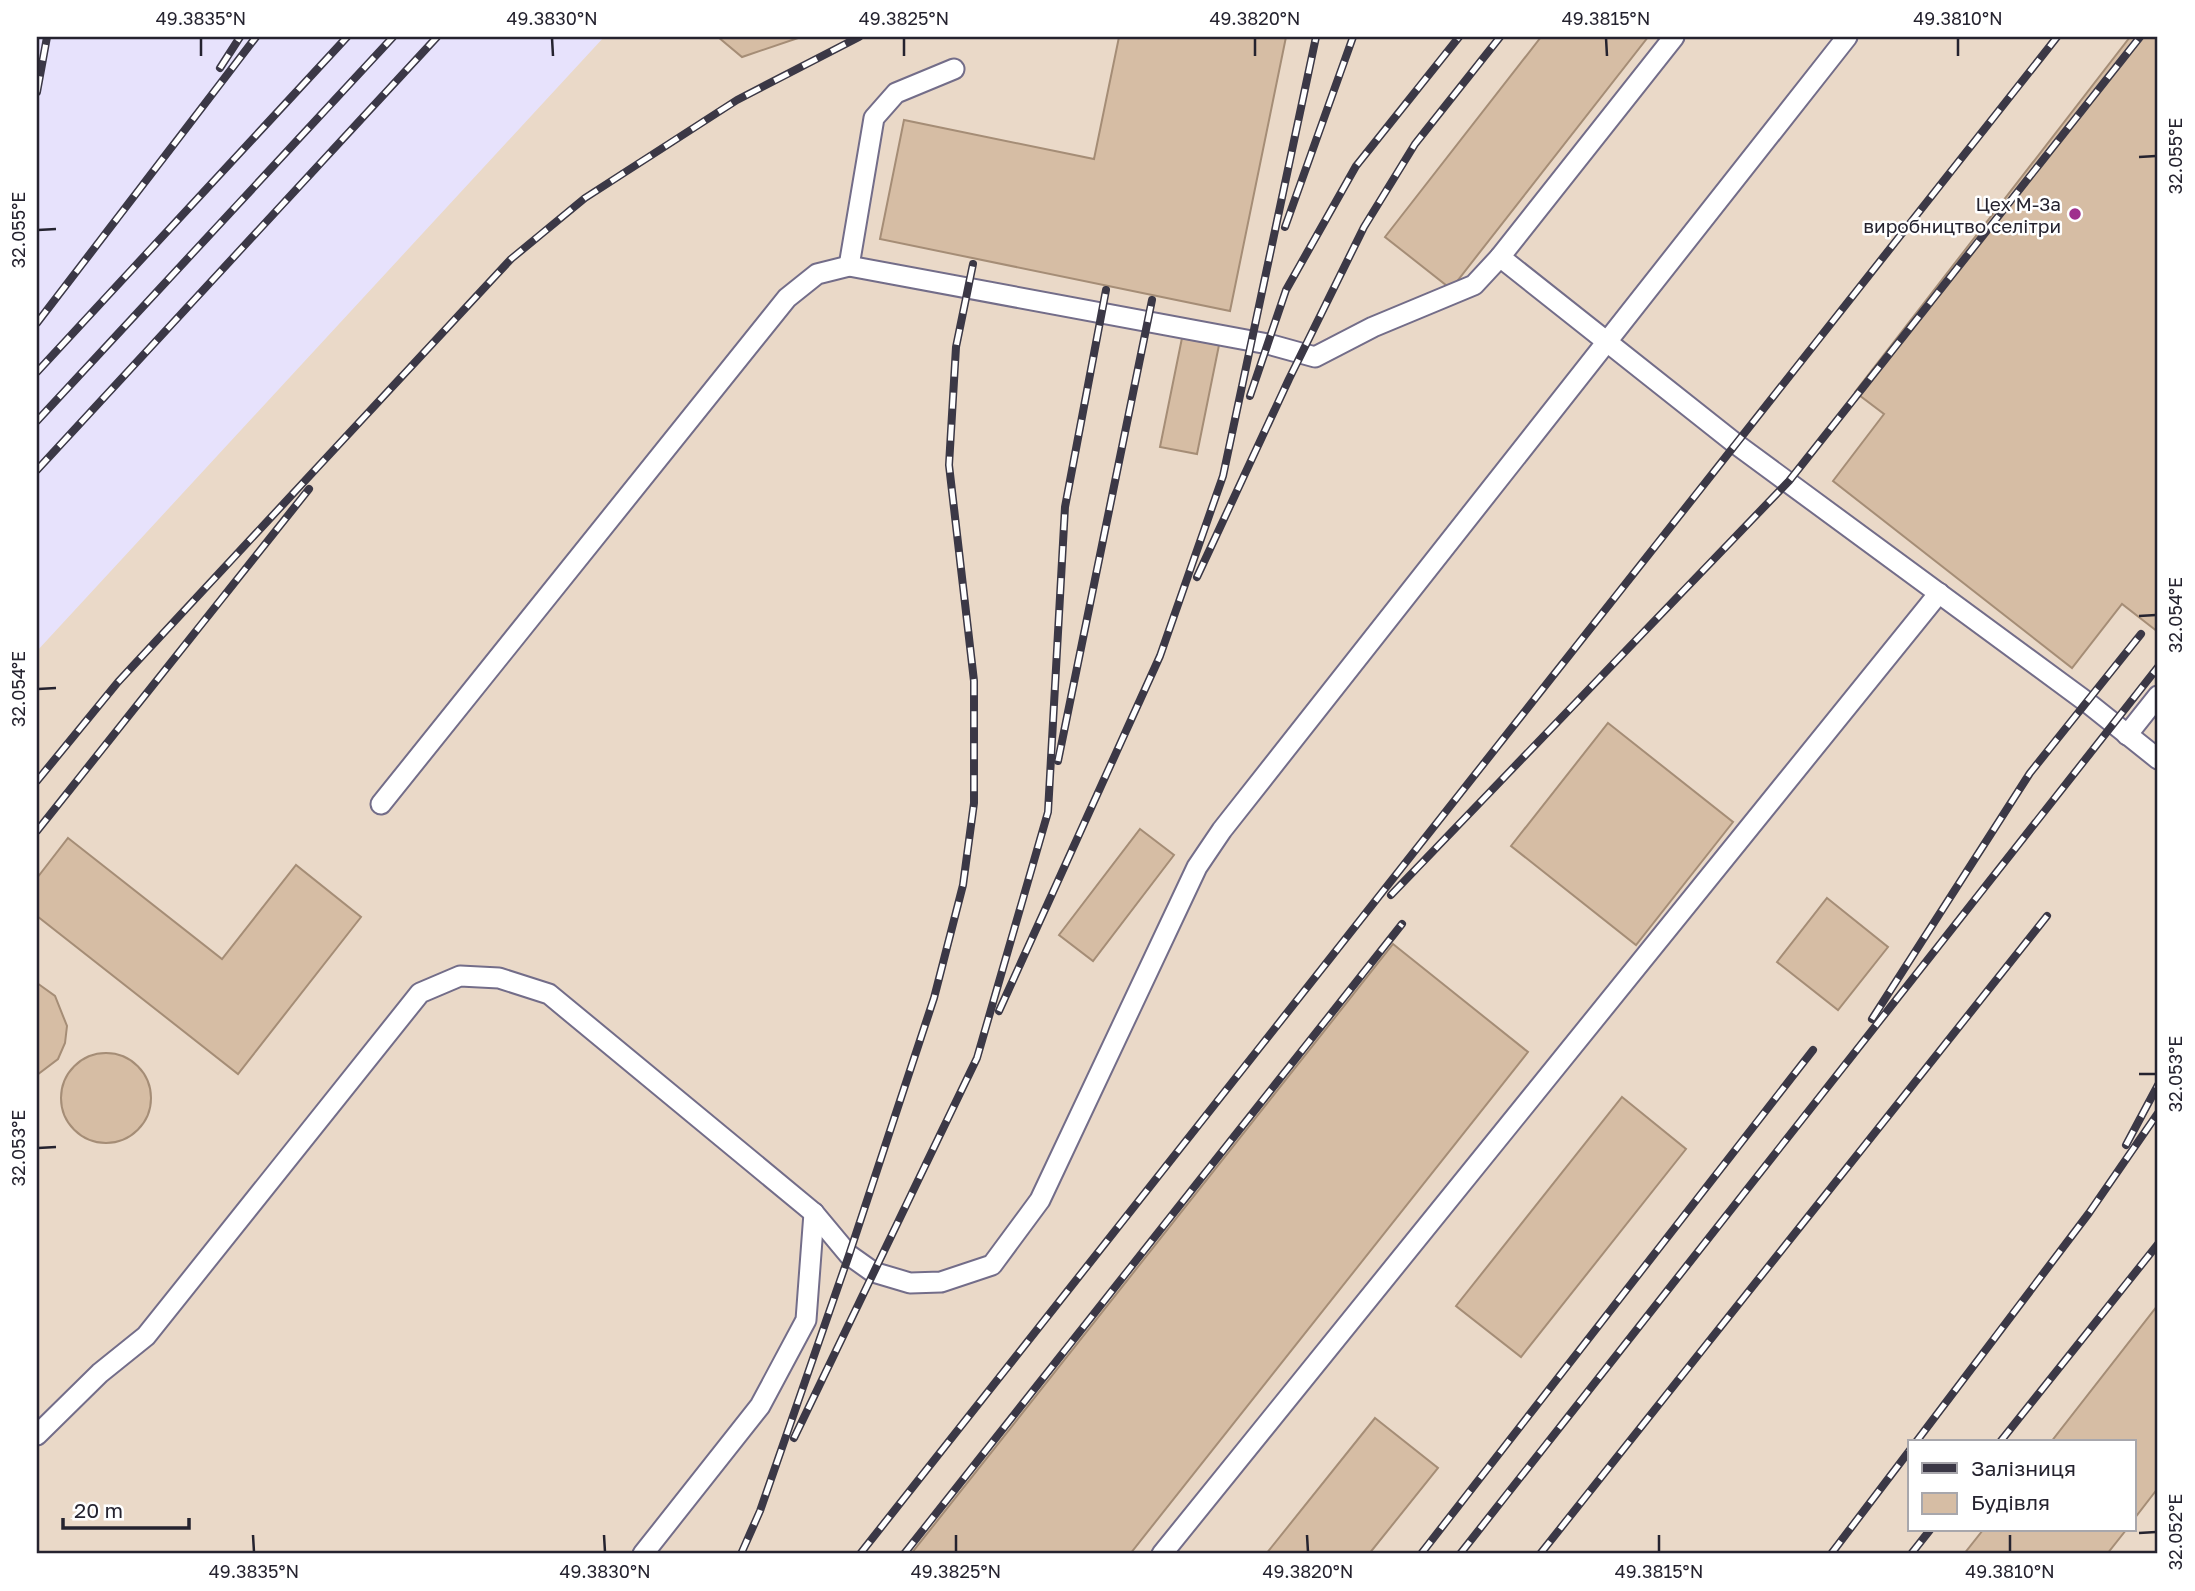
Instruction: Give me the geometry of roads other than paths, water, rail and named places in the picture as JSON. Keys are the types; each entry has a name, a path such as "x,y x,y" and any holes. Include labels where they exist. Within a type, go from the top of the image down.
{"lane":[{"path":"381,804 788,298 817,274 849,267 1268,344 1315,357 1373,327 1474,285 1500,257 1674,37"},
{"path":"37,1435 100,1373 146,1336 420,993 460,976 499,978 549,995 814,1213 849,1255 873,1272 910,1283 941,1282 992,1265 1040,1200 1197,867 1222,830 1847,37"},
{"path":"849,267 874,118 895,93 954,69"},
{"path":"1500,257 1736,444 2158,759"},
{"path":"1162,1554 1939,593"},
{"path":"2127,735 2158,696"},
{"path":"643,1554 760,1406 806,1320 814,1213"}],"railway":[{"path":"37,92 47,37"},
{"path":"220,68 240,37"},
{"path":"37,323 256,37"},
{"path":"37,372 347,37"},
{"path":"37,421 393,37"},
{"path":"37,470 437,37"},
{"path":"37,781 118,682 511,259 585,198 737,100 859,37"},
{"path":"999,1011 1160,656 1223,476 1316,37"},
{"path":"1285,227 1353,37"},
{"path":"1250,396 1286,290 1356,166 1459,37"},
{"path":"1197,577 1289,379 1364,227 1415,144 1500,37"},
{"path":"860,1554 2057,37"},
{"path":"1391,895 1789,481 2140,37"},
{"path":"741,1554 760,1511 849,1255 934,998 963,885 974,803 974,681 949,465 956,347 973,264"},
{"path":"794,1438 977,1058 1048,812 1065,507 1106,290"},
{"path":"1058,761 1152,300"},
{"path":"37,831 309,489"},
{"path":"1872,1019 2030,773 2141,634"},
{"path":"1460,1554 2158,667"},
{"path":"1540,1554 2047,916"},
{"path":"904,1554 1402,924"},
{"path":"1421,1554 1813,1050"},
{"path":"2126,1145 2158,1085"},
{"path":"1918,1440 2089,1213 2158,1113"},
{"path":"2002,1440 2158,1244"},
{"path":"1831,1554 1908,1453"},
{"path":"1911,1554 1928,1532"}],"place":[{"name":"Цех М-3а виробництво селітри","path":"2075,214"}]}
